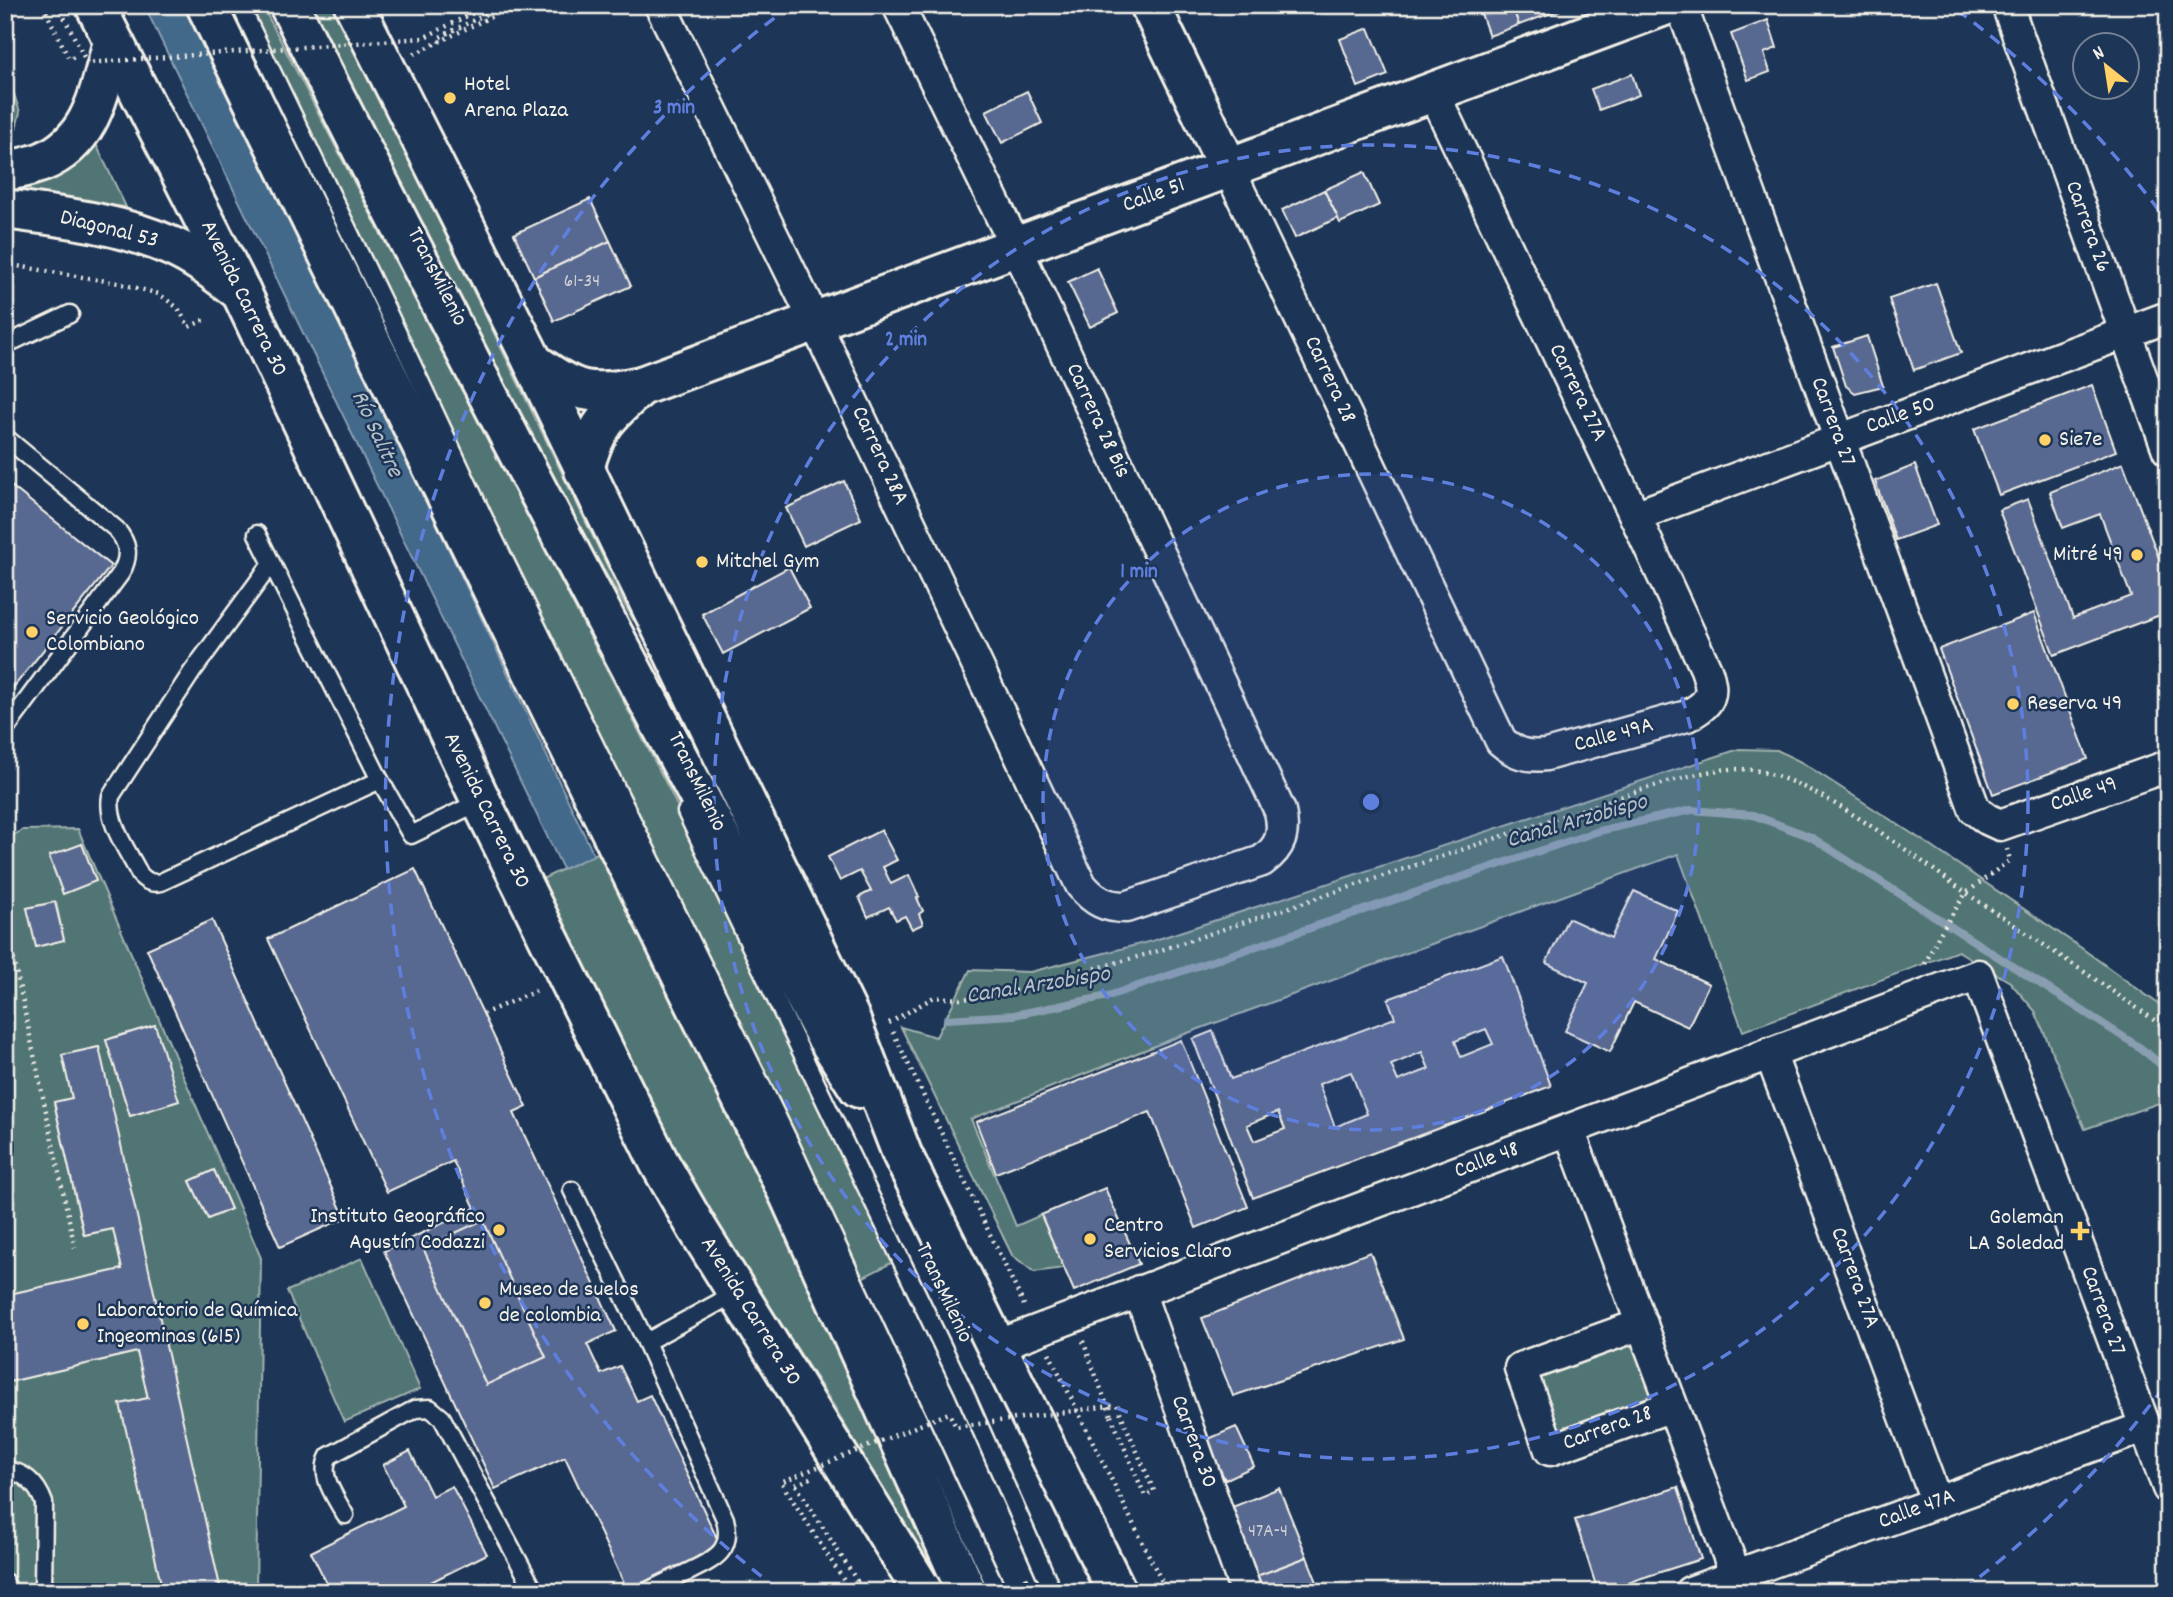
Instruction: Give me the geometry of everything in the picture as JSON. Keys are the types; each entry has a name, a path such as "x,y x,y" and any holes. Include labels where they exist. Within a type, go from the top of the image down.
{"main road":[{"name":"Avenida Carrera 30","path":"95,5 241,292 566,978 659,1162 923,1592"},
{"path":"206,5 790,1197 967,1592"},
{"path":"355,5 533,362 849,1016 902,1154 1117,1592"},
{"name":"Carrera 28","path":"1150,5 1229,169"},
{"name":"Calle 51","path":"533,362 575,389 602,392 641,386 1667,5"},
{"path":"286,17 365,156 640,687 825,1035 902,1154"},
{"path":"5,170 32,166 63,152 76,141 91,117 113,41"},
{"name":"Diagonal 53","path":"5,209 97,222 141,233 176,248 241,292"},
{"name":"Calle 51","path":"584,470 590,445 597,431 641,386"}],"street":[{"name":"Carrera 28A","path":"660,5 815,322 1082,885 1090,896 1100,903"},
{"name":"Carrera 28 Bis","path":"898,5 1016,247 1280,811 1284,827 1274,853 1262,861 1126,907 1112,907 1100,903"},
{"name":"Carrera 27","path":"1681,5 1975,810 1987,820 2000,825"},
{"name":"Carrera 26","path":"2007,5 2168,450"},
{"name":"Carrera 27A","path":"1433,92 1706,669 1712,684 1710,697"},
{"name":"Carrera 28","path":"1229,169 1494,729 1501,741 1512,751"},
{"name":"Calle 50","path":"1635,516 2168,317"},
{"name":"Calle 49A","path":"1512,751 1527,757 1572,748 1687,716 1703,707 1710,697"},
{"name":"Calle 49","path":"2000,825 2168,766"},
{"name":"Carrera 27","path":"1978,975 2168,1488"},
{"name":"Calle 48","path":"996,1346 1978,975"},
{"name":"Carrera 27A","path":"1770,1053 1937,1503"},
{"name":"Carrera 28","path":"1569,1130 1739,1583"},
{"name":"Carrera 30","path":"1139,1291 1246,1592"},
{"name":"Carrera 28","path":"1642,1324 1520,1368 1550,1450 1672,1406"},
{"name":"Calle 47A","path":"1690,1592 1739,1583 1937,1503 2145,1427"}],"lane":[{"path":"240,5 485,520 789,1141 998,1592"},
{"name":"TransMilenio","path":"286,17 587,620"},
{"path":"5,345 70,314"},
{"path":"5,437 116,529 124,538 128,550 127,562 121,573 5,730"},
{"path":"257,534 380,780 411,835 481,801"},
{"path":"271,564 192,672 111,796 112,818 145,881 153,884 380,780"},
{"name":"TransMilenio","path":"681,803 963,1388 1053,1592"},
{"path":"572,1190 646,1342 728,1530 720,1553 711,1561 646,1592"},
{"path":"646,1342 738,1292"},
{"path":"345,1515 326,1478 324,1470 329,1456 415,1409 430,1408 442,1418 535,1592"},
{"path":"5,1470 17,1471 29,1479 44,1503 43,1592"},
{"path":"5,1582 10,1592"}],"path":[{"path":"43,5 69,59"},
{"path":"58,5 87,63 423,38 489,5"},
{"path":"410,56 504,5"},
{"path":"439,40 516,5"},
{"path":"5,264 145,290 159,294 178,309 189,327 204,320"},
{"path":"889,1023 934,997 960,999 995,996 1155,952 1621,796 1702,773 1742,769 1785,778 1854,815 1965,894 2098,980 2168,1030"},
{"path":"1939,934 1965,894 2010,860"},
{"path":"5,918 75,1248"},
{"path":"483,1014 566,978"},
{"path":"796,1485 857,1581 848,1587 781,1482 949,1413 956,1427 1117,1405 1154,1491 1145,1496 1111,1416 1073,1316"},
{"path":"1055,1364 1167,1592"}],"green space":[{"path":"248,5 262,5 670,791 897,1260 862,1278 325,170"},
{"path":"311,5 334,5 634,621 503,398"},
{"path":"5,68 20,112 16,129 5,136"},
{"path":"95,142 126,207 16,196 18,187"},
{"path":"1739,749 1777,750 1803,763 2080,947 2168,1011 2168,1130 2159,1103 2085,1129 2035,1011 2010,982 1958,951 1743,1031 1678,854 1185,1034 971,1119 1016,1226 1041,1215 1064,1268 1034,1272 1012,1255 901,1027 936,1037 970,970 1030,972 1152,941"},
{"path":"78,829 261,1258 256,1592 220,1592 98,1047 63,1055 72,1098 54,1103 84,1235 113,1229 122,1269 5,1295 5,840 23,830","holes":["82,844 96,881 63,894 49,857","56,902 64,940 27,908","155,1025 178,1101 130,1116 106,1040","214,1170 231,1209 208,1219 190,1181"]},
{"path":"606,849 736,1108 952,1592 942,1592 834,1406 712,1217 618,1041 540,880"},
{"path":"362,1258 420,1389 344,1422 287,1291"},
{"path":"1631,1337 1657,1402 1559,1434 1536,1373"},
{"path":"137,1352 148,1398 121,1405 163,1592 5,1592 5,1383"}],"water":[{"name":"Río Salitre","path":"144,5 190,5 594,855 563,869"}],"building":[{"path":"1487,5 1512,5 1519,25 1489,36 1479,8"},
{"path":"1512,5 1558,5 1560,10 1519,25"},
{"path":"1768,20 1777,48 1764,53 1770,72 1748,80 1731,34"},
{"path":"1369,28 1388,75 1358,87 1340,39"},
{"path":"1632,74 1639,95 1599,110 1591,89"},
{"path":"1027,91 1042,123 1002,143 986,111"},
{"path":"1364,172 1379,205 1340,223 1324,190"},
{"path":"1324,190 1338,218 1295,238 1282,210"},
{"path":"590,199 610,241 534,277 514,234"},
{"path":"610,241 631,286 554,321 534,277"},
{"path":"1097,268 1118,313 1090,327 1068,282"},
{"path":"1936,283 1961,353 1914,370 1889,299"},
{"path":"1867,336 1883,386 1855,393 1846,386 1833,347"},
{"name":"Sie7e","path":"2092,385 2116,451 1999,495 1974,429"},
{"name":"Mitré 49","path":"2123,463 2168,582 2168,612 2054,655 1999,510 2028,499 2073,618 2131,596 2100,514 2063,528 2050,492"},
{"path":"1915,465 1937,525 1896,540 1875,481"},
{"name":"Servicio Geológico Colombiano","path":"5,481 111,566 5,698"},
{"path":"844,481 861,519 804,546 786,508"},
{"path":"789,567 810,608 723,654 702,614"},
{"name":"Reserva 49","path":"2034,613 2088,759 1993,794 1939,649"},
{"path":"881,830 897,860 883,867 891,884 909,875 919,897 917,898 923,911 919,914 923,924 912,929 905,916 896,920 889,907 868,917 859,897 871,891 860,871 840,881 828,857"},
{"path":"82,844 96,881 63,894 49,856"},
{"name":"Instituto Geográfico Agustín Codazzi","path":"415,869 527,1107 514,1113 616,1331 587,1344 601,1374 620,1366 637,1401 650,1395 721,1547 627,1590 565,1457 495,1489 384,1251 475,1208 453,1161 387,1192 268,939"},
{"path":"1634,891 1678,911 1656,959 1709,984 1688,1027 1634,1002 1610,1052 1565,1031 1588,983 1546,963 1568,918 1611,938"},
{"path":"55,902 64,940 36,947 27,908"},
{"path":"212,920 345,1218 280,1247 147,949"},
{"path":"1503,956 1551,1086 1253,1198 1193,1039 1213,1031 1231,1079 1395,1018 1388,999","holes":["1486,1029 1493,1044 1461,1057 1455,1041","1422,1052 1429,1069 1398,1081 1391,1065","1351,1072 1367,1114 1335,1127 1319,1084","1278,1112 1285,1129 1254,1141 1247,1125"]},
{"path":"155,1025 179,1101 130,1116 106,1040"},
{"path":"1181,1040 1248,1207 1196,1228 1150,1112 996,1173 976,1122"},
{"name":"Laboratorio de Química Ingeominas (615)","path":"99,1047 220,1592 163,1592 120,1404 148,1398 137,1352 5,1383 5,1295 122,1269 113,1229 84,1235 54,1102 72,1098 62,1055"},
{"path":"214,1170 231,1209 208,1219 190,1181"},
{"name":"Centro Servicios Claro","path":"1105,1188 1139,1264 1074,1291 1041,1215"},
{"name":"Museo de suelos de colombia","path":"483,1220 546,1357 486,1385 423,1248"},
{"path":"1370,1252 1404,1339 1233,1396 1202,1318"},
{"path":"1236,1427 1254,1466 1225,1480 1206,1440"},
{"path":"410,1451 432,1496 452,1486 487,1554 411,1592 331,1592 311,1552 404,1506 383,1465"},
{"path":"1678,1487 1701,1559 1598,1592 1575,1520"},
{"path":"1279,1488 1307,1557 1257,1576 1230,1508"},
{"path":"1307,1557 1321,1592 1263,1592 1257,1576"},
{"path":"1027,1577 1034,1592 1011,1592 1009,1586"}],"waterway":[{"name":"Canal Arzobispo","path":"947,1019 1014,1015 1108,996 1599,831 1691,810 1753,815 1811,837 2139,1047 2168,1070"}],"place":[{"name":"Hotel Arena Plaza","path":"450,98"},
{"name":"Sie7e","path":"2045,440"},
{"name":"Mitré 49","path":"2137,555"},
{"name":"Mitchel Gym","path":"702,562"},
{"name":"Servicio Geológico Colombiano","path":"32,632"},
{"name":"Reserva 49","path":"2013,704"},
{"name":"Instituto Geográfico Agustín Codazzi","path":"499,1230"},
{"name":"Goleman LA Soledad","path":"2080,1231"},
{"name":"Centro Servicios Claro","path":"1090,1239"},
{"name":"Museo de suelos de colombia","path":"485,1303"},
{"name":"Laboratorio de Química Ingeominas (615)","path":"83,1324"}]}
